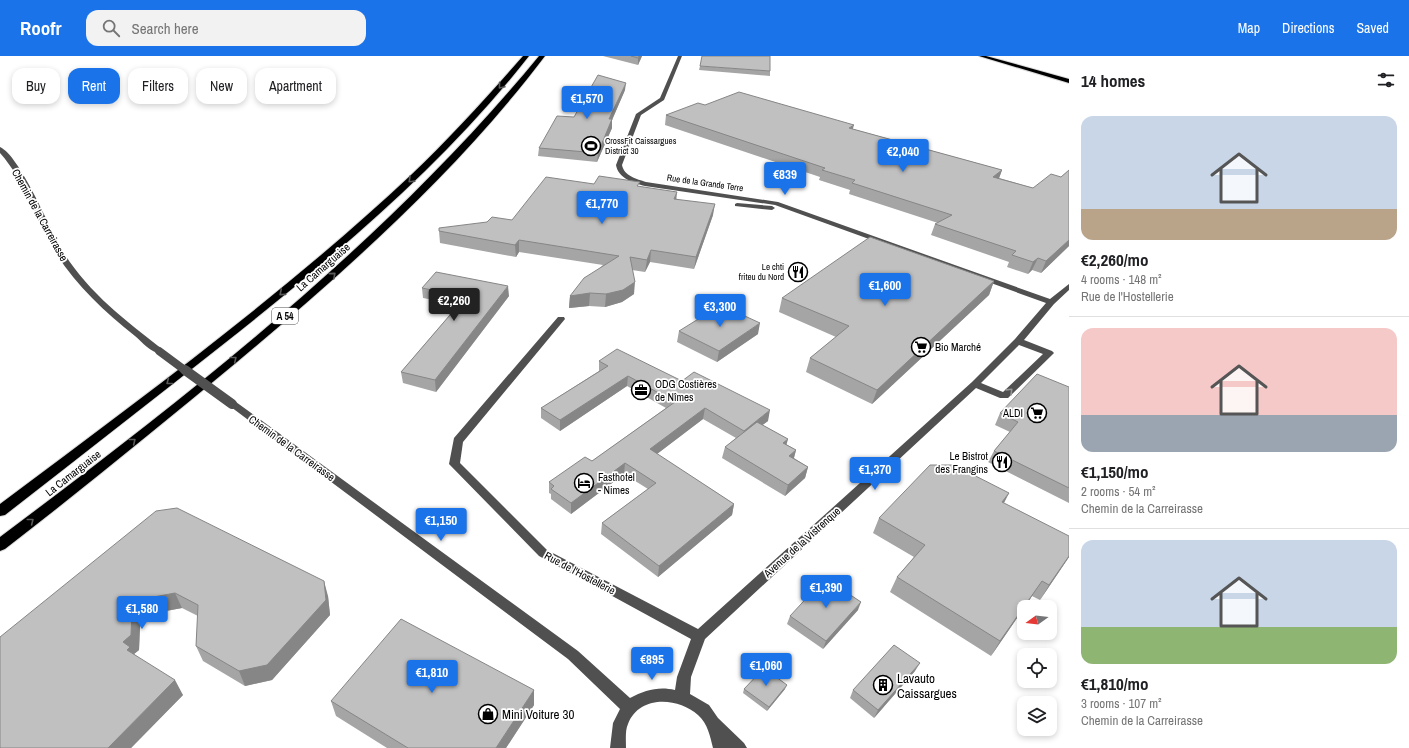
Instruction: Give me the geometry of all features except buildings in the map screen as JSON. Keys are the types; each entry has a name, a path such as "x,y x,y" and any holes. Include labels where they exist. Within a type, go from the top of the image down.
{"highway":[{"name":"La Camarguaise","path":"0,511 250,319 339,245 448,145 526,56"},
{"name":"La Camarguaise","path":"0,545 131,443 274,326 360,250 421,194 466,147 506,101 542,56"}],"main road":[{"path":"981,56 1069,81"}],"street":[{"name":"Rue de la Grande Terre","path":"680,56 662,99 639,114 620,165 620,170 628,177 645,184 776,203 1051,302"},
{"name":"Chemin de la Carreirasse","path":"0,149 7,156 19,174 58,251 88,291 115,315 159,351 573,655 629,707"},
{"path":"737,205 792,208"},
{"name":"Avenue de la Vistrenque","path":"682,697 684,677 699,636 975,384 1018,341 1051,302 1069,286"},
{"name":"Rue de l'Hostellerie","path":"561,319 458,441 454,464 543,553 699,636"},
{"path":"975,384 1004,396 1048,353 1018,341"},
{"path":"618,748 617,734 620,719 629,707 640,698 653,694 668,694 682,697 696,705 709,716 740,748"},
{"path":"709,716 717,731 720,748"}],"place":[{"name":"CrossFit Caissargues District 30","path":"591,146"},
{"name":"Le chti friteu du Nord","path":"798,272"},
{"name":"Bio Marché","path":"921,347"},
{"name":"ODG Costières de Nîmes","path":"641,390"},
{"name":"ALDI","path":"1037,413"},
{"name":"Le Bistrot des Frangins","path":"1002,462"},
{"name":"Fasthotel - Nimes","path":"584,483"},
{"name":"Lavauto Caissargues","path":"883,685"},
{"name":"Mini Voiture 30","path":"488,714"}]}
